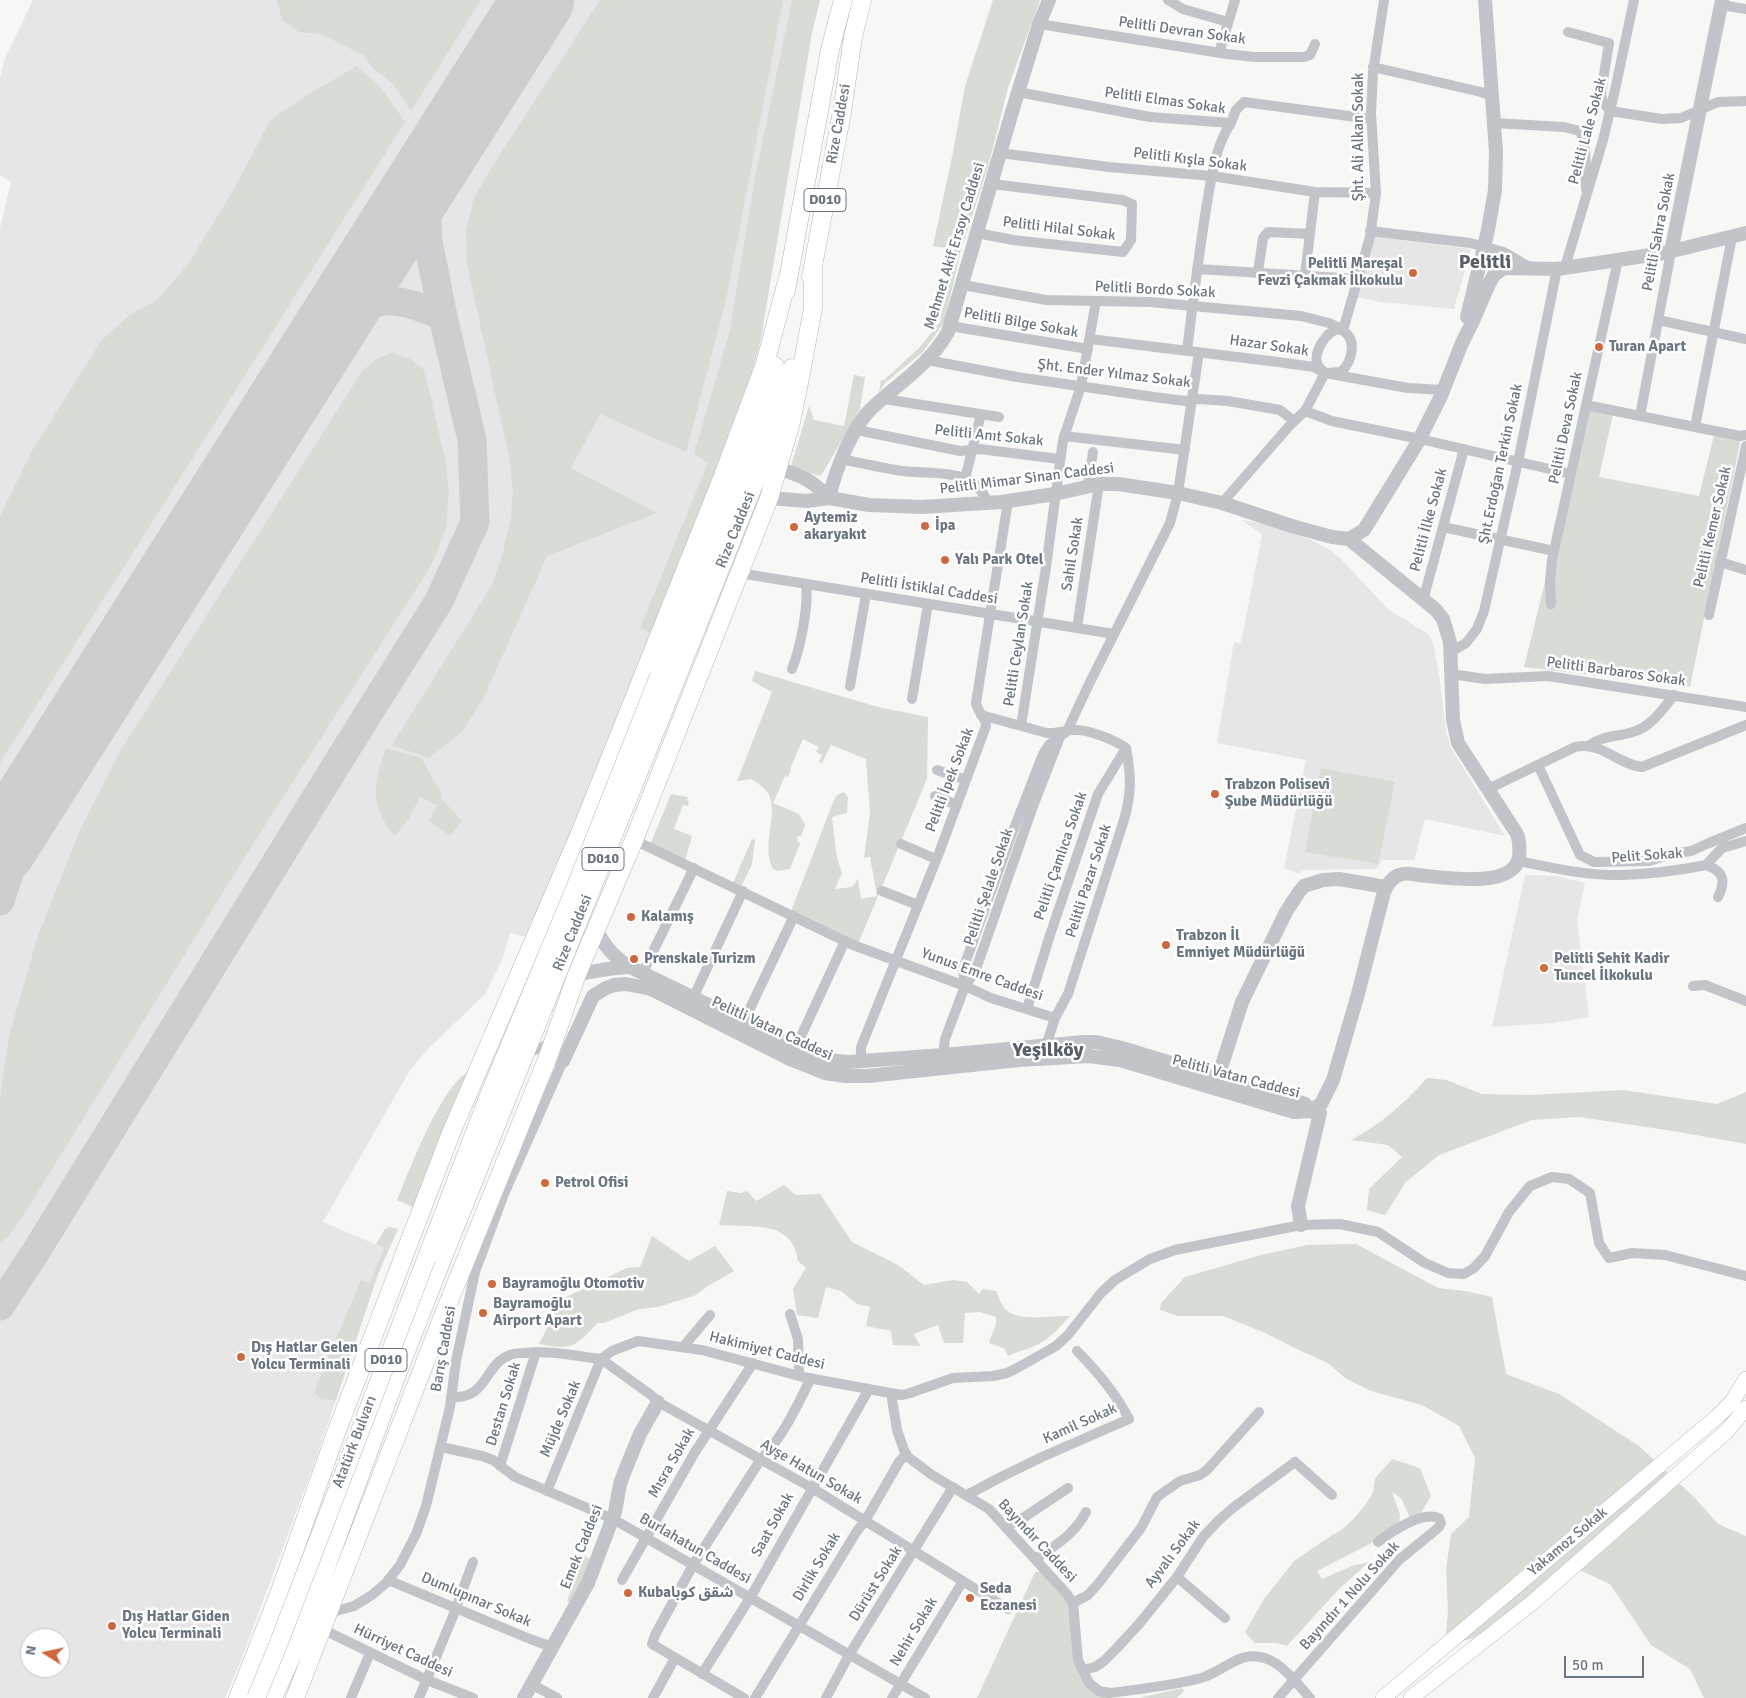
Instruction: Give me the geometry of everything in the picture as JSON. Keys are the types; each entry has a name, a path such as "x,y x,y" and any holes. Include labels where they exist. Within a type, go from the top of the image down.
{"highway":[{"name":"Rize Caddesi","path":"529,1044 667,679 762,416 784,321 787,281 830,50 843,0"},
{"name":"Rize Caddesi","path":"519,1023 576,886 762,464 802,330 842,112 853,37 862,0"},
{"path":"295,1698 440,1322 556,1059 554,1039 577,974 634,840 769,498 779,469 791,422 813,308 813,267"},
{"path":"238,1698 279,1594 336,1433 451,1134 578,838 766,364 787,281"},
{"path":"551,981 562,990 568,1001"},
{"name":"Atatürk Bulvarı","path":"256,1698 451,1192 519,1023"},
{"name":"Atatürk Bulvarı","path":"273,1698 302,1633 403,1359 529,1044"}],"main road":[{"name":"Yakamoz Sokak","path":"1383,1698 1718,1416 1732,1402 1746,1379"},
{"name":"Yakamoz Sokak","path":"1411,1698 1533,1602 1727,1432 1746,1408"}],"street":[{"name":"Mehmet Akif Ersoy Caddesi","path":"829,498 841,459 871,409 927,360 940,346 950,326 1018,92 1039,24 1049,0"},
{"path":"1168,0 1183,9 1228,22"},
{"path":"1219,52 1234,0"},
{"name":"Şht. Ali Alkan Sokak","path":"1325,373 1341,372 1348,363 1352,343 1344,330 1370,232 1376,194 1371,119 1373,67 1384,0"},
{"path":"1462,342 1495,190 1496,152 1485,0"},
{"name":"Pelitli Lale Sokak","path":"1561,268 1586,197 1610,111 1634,0"},
{"path":"1722,3 1746,9"},
{"name":"Pelitli Sahra Sokak","path":"1640,416 1671,252 1722,3"},
{"name":"Pelitli Devran Sokak","path":"1039,24 1254,57 1304,57 1310,54 1315,44"},
{"path":"1568,32 1609,43 1602,93 1603,102 1610,111 1662,119 1681,118 1718,102 1746,101"},
{"path":"1373,67 1492,96"},
{"name":"Pelitli Elmas Sokak","path":"1018,92 1150,117 1231,123 1219,144 1212,176 1196,268 1187,351"},
{"path":"1231,123 1236,110 1244,102 1371,119"},
{"path":"1494,123 1564,128 1580,131 1584,138 1585,147 1586,197"},
{"name":"Pelitli Kışla Sokak","path":"1000,153 1109,167 1212,176 1315,192 1376,194"},
{"name":"Pelitli Hilal Sokak","path":"977,233 1014,240 1123,252 1131,240 1132,204 1122,200 992,184"},
{"path":"1305,275 1315,192"},
{"path":"1258,272 1262,238 1268,232 1310,234"},
{"path":"1370,232 1470,243 1504,252 1531,268"},
{"path":"1309,1111 1321,1104 1333,1080 1386,887 1402,874 1485,879 1506,874 1513,869 1518,861 1520,841 1458,743 1453,720 1450,642 1442,619 1436,610 1422,598 1349,540 1364,530 1420,438 1494,275 1506,268 1561,268 1671,252 1746,233"},
{"path":"1695,427 1732,237"},
{"name":"Pelitli Deva Sokak","path":"1551,604 1550,580 1554,551 1618,260"},
{"path":"1196,268 1357,279"},
{"name":"Şht.Erdoğan Terkin Sokak","path":"1451,652 1466,643 1477,628 1484,611 1561,268"},
{"name":"Pelitli Bordo Sokak","path":"963,286 1046,300 1150,302 1301,316 1329,323 1344,330"},
{"name":"Pelitli Ceylan Sokak","path":"1020,726 1038,622 1064,436 1081,386 1096,301"},
{"path":"1658,320 1746,339"},
{"name":"Pelitli Bilge Sokak","path":"950,326 1089,344"},
{"path":"1222,503 1294,421 1305,412 1325,373 1318,365 1317,360 1322,342 1330,332 1338,329 1344,330"},
{"name":"Hazar Sokak","path":"1089,344 1199,352 1314,367 1325,373 1408,388 1443,390"},
{"name":"Pelitli Şelale Sokak","path":"943,1055 945,1039 965,986 975,972 1029,817 1055,754 1170,523 1178,493 1199,352"},
{"name":"Şht. Ender Yılmaz Sokak","path":"927,360 1018,377 1185,401 1228,401 1280,410 1294,421"},
{"path":"884,399 999,417"},
{"path":"1586,405 1740,436 1746,435"},
{"path":"1305,412 1332,421 1420,438 1571,474"},
{"path":"965,479 981,414"},
{"name":"Pelitli Anıt Sokak","path":"857,430 960,451 980,449 1060,459"},
{"path":"1064,436 1185,450"},
{"name":"Pelitli Kemer Sokak","path":"1709,615 1720,562 1741,496 1746,446"},
{"name":"Pelitli İlke Sokak","path":"1422,598 1425,593 1464,449"},
{"name":"Sahil Sokak","path":"1077,628 1094,485 1093,452"},
{"path":"841,459 904,471 952,474 978,486 984,492 988,502"},
{"path":"779,469 801,475 817,485 829,498"},
{"name":"Pelitli Mimar Sinan Caddesi","path":"769,498 807,501 829,498 869,505 896,507 1008,501 1055,494 1094,485 1118,484 1178,493 1222,503 1304,529 1349,540"},
{"name":"Pelitli İpek Sokak","path":"861,1060 861,1048 957,805 986,726 985,719 977,709 976,703 1008,501"},
{"path":"1443,527 1554,551"},
{"path":"1720,562 1746,570"},
{"name":"Pelitli İstiklal Caddesi","path":"739,573 1114,634"},
{"path":"792,669 797,654 806,605 806,584"},
{"path":"850,686 866,594"},
{"path":"912,699 928,604"},
{"name":"Pelitli Barbaros Sokak","path":"1451,674 1485,679 1548,676 1746,707"},
{"path":"1588,746 1596,740 1607,736 1635,732 1645,726 1663,709 1674,695"},
{"path":"981,715 1047,733 1064,734 1075,729 1097,735 1126,748"},
{"path":"1488,789 1576,747 1588,746 1604,751 1635,766 1642,767 1746,725"},
{"name":"Pelitli Çamlıca Sokak","path":"1027,1009 1098,794 1126,748"},
{"name":"Pelitli Pazar Sokak","path":"1055,1018 1068,994 1130,799 1130,771 1126,748"},
{"path":"1538,765 1580,855 1594,862 1649,862 1669,855 1691,851 1746,828"},
{"path":"937,770 966,780"},
{"path":"935,796 957,805"},
{"name":"Yunus Emre Caddesi","path":"634,840 844,941 965,986 991,998 1055,1018 1044,1052"},
{"path":"1718,897 1723,887 1722,878 1719,872 1706,864 1722,848 1746,840"},
{"path":"901,844 936,859"},
{"name":"Pelit Sokak","path":"1518,861 1565,870 1621,875 1690,868 1706,864"},
{"path":"644,972 694,868"},
{"path":"1044,1052 1084,1042 1096,1042 1122,1048 1216,1083 1242,1002 1286,912 1304,886 1323,880 1339,879 1386,887"},
{"path":"694,996 743,891"},
{"path":"882,891 918,905"},
{"path":"744,1021 794,916"},
{"path":"595,930 617,959 630,967"},
{"path":"796,1047 844,941"},
{"path":"511,992 577,974 630,967"},
{"name":"Pelitli Vatan Caddesi","path":"630,967 827,1060 837,1062 943,1055 1044,1052"},
{"name":"Pelitli Vatan Caddesi","path":"556,1059 593,996 614,985 626,984 651,989 746,1035 790,1059 825,1073 838,1076 868,1076 1044,1052"},
{"path":"1693,986 1706,985 1746,1001"},
{"path":"489,1042 529,1044 540,1049 554,1039"},
{"path":"529,1044 556,1059"},
{"name":"Barış Caddesi","path":"326,1621 372,1595 388,1580 400,1565 416,1534 426,1506 441,1447 456,1361 475,1272 556,1059"},
{"name":"Pelitli Vatan Caddesi","path":"1216,1083 1294,1112 1309,1111 1320,1113 1298,1206 1301,1225"},
{"path":"1301,1225 1340,1224 1378,1232 1425,1262 1448,1273 1464,1274 1474,1268 1484,1256 1509,1212 1530,1186 1552,1177 1569,1179 1590,1193 1600,1243 1608,1258 1632,1253 1665,1255 1746,1276"},
{"name":"Hakimiyet Caddesi","path":"601,1359 612,1351 638,1341 702,1350 799,1376 901,1395 907,1394 953,1378 993,1376 1007,1373 1056,1346 1115,1280 1150,1260 1175,1250 1205,1243 1301,1225"},
{"path":"790,1314 798,1339 799,1376"},
{"path":"683,1347 710,1315"},
{"name":"Kamil Sokak","path":"967,1495 1001,1476 1129,1419 1109,1388 1077,1351"},
{"name":"Destan Sokak","path":"500,1466 536,1352"},
{"path":"451,1397 462,1398 476,1390 503,1358 511,1354 557,1353 601,1359"},
{"name":"Ayşe Hatun Sokak","path":"601,1359 658,1402 812,1488 1008,1609"},
{"name":"Müjde Sokak","path":"547,1490 601,1359"},
{"name":"Mısra Sokak","path":"622,1580 709,1430 753,1364"},
{"path":"744,1698 652,1644 655,1634 693,1565 761,1459 791,1417 811,1378"},
{"name":"Saat Sokak","path":"702,1674 750,1598 869,1389"},
{"path":"891,1393 897,1430 906,1454"},
{"name":"Emek Caddesi","path":"524,1698 588,1583 613,1519 620,1484 626,1468 640,1434 658,1402"},
{"path":"1073,1603 1088,1595 1098,1584 1140,1528 1157,1497 1180,1481 1200,1475 1207,1470 1259,1412"},
{"name":"Burlahatun Caddesi","path":"441,1447 493,1460 515,1477 613,1519 925,1698"},
{"name":"Bayındır Caddesi","path":"906,1454 932,1475 988,1508 1073,1603 1078,1660 1089,1683 1099,1691 1110,1693 1198,1679 1243,1658 1259,1656 1273,1660 1310,1698"},
{"name":"Dirlik Sokak","path":"756,1698 899,1462 906,1454"},
{"name":"Ayvalı Sokak","path":"1083,1670 1104,1661 1139,1624 1177,1577 1203,1537 1219,1520 1295,1462 1332,1495"},
{"name":"Dürüst Sokak","path":"826,1698 906,1561 914,1551 952,1487"},
{"path":"1005,1527 1020,1520 1068,1488"},
{"path":"1035,1559 1060,1543 1072,1532 1086,1512"},
{"name":"Bayındır 1 Nolu Sokak","path":"1294,1680 1400,1559 1432,1533 1441,1523 1439,1518 1429,1515 1408,1524 1378,1542"},
{"path":"419,1698 473,1562"},
{"path":"1177,1577 1225,1618"},
{"name":"Dumlupınar Sokak","path":"388,1580 552,1647"},
{"name":"Nehir Sokak","path":"892,1698 963,1581"},
{"name":"Hürriyet Caddesi","path":"326,1621 370,1653 427,1680 472,1698"},
{"path":"351,1698 370,1653"},
{"path":"653,1698 675,1658"},
{"path":"1278,1698 1294,1680"},
{"path":"531,1684 557,1698"}],"shaded area":[{"path":"33,0 820,0 812,32 761,338 749,387 530,938 510,933 503,957 486,993 428,1049 410,1070 323,1222 384,1248 387,1253 378,1274 317,1456 225,1698 0,1698 0,228 11,182 0,175 0,79 4,61"},
{"path":"277,0 481,0 411,111 393,84 374,69 363,55 321,34 299,32 282,20"},
{"path":"600,0 783,0 726,300 686,452 600,414 571,468 657,513 547,556 483,699 462,732 429,758 392,745 492,585 503,552 511,518 513,490 509,457 467,264 466,231 474,198"},
{"path":"792,0 820,0 812,32 761,338 749,387 654,635 640,628 708,463 694,454 730,330 755,178"},
{"path":"993,0 1040,0 1008,88 988,167 961,250 944,323 922,353 885,383 879,392 881,380 884,380 919,348 940,322 952,249 933,246 965,86"},
{"path":"357,66 381,88 405,122 0,763 0,516 32,451 101,341 132,313 157,300 187,266 233,191 270,121 302,98"},
{"name":"Pelitli Mareşal Fevzi Çakmak İlkokulu","path":"1371,236 1471,249 1454,309 1381,302 1355,297"},
{"path":"393,353 410,359 424,370 445,458 449,491 446,528 432,564 241,863 23,1216 8,1237 0,1242 0,1097 9,1036 37,939 80,830 122,748 363,370 378,358"},
{"path":"854,375 865,377 860,409 821,476 790,469 809,406 814,420 844,426"},
{"path":"1588,408 1613,414 1599,477 1699,496 1714,435 1741,438 1690,687 1524,667"},
{"path":"1242,520 1262,523 1309,539 1330,550 1340,558 1389,610 1427,633 1434,647 1446,732 1450,746 1505,836 1425,819 1414,860 1382,860 1376,869 1301,870 1300,874 1284,868 1306,760 1217,743 1234,642 1241,643 1262,535"},
{"path":"755,671 878,707 928,717 927,779 858,944 791,911 834,800 837,795 844,792 848,797 847,813 832,817 837,858 842,873 835,889 852,887 858,879 861,899 877,896 870,857 864,858 870,813 866,759 831,745 822,763 819,762 822,755 816,752 819,747 803,739 788,777 785,776 773,803 799,814 805,825 801,836 798,836 797,841 800,843 790,869 778,871 773,869 769,851 772,813 768,792 751,779 737,781 772,692 752,681"},
{"path":"386,748 421,758 442,794 441,798 462,821 450,836 429,821 437,805 420,797 409,818 395,836 386,825 377,804 376,784"},
{"path":"1321,768 1395,782 1378,864 1305,852"},
{"path":"671,794 688,797 688,806 683,805 674,829 692,836 685,860 650,845"},
{"path":"752,839 755,840 752,864 741,887 733,883"},
{"name":"Pelitli Şehit Kadir Tuncel İlkokulu","path":"1525,875 1555,876 1585,883 1577,920 1589,1017 1553,1023 1492,1027"},
{"path":"471,1071 413,1207 397,1200 438,1109 460,1078"},
{"path":"1427,1078 1446,1080 1482,1094 1532,1095 1623,1090 1717,1104 1746,1092 1746,1144 1579,1117 1532,1120 1439,1155 1405,1183 1385,1215 1367,1210 1369,1189 1402,1157 1388,1145 1351,1140 1392,1113"},
{"path":"784,1185 796,1195 820,1194 852,1242 898,1265 924,1285 953,1280 967,1282 979,1294 983,1289 996,1291 1005,1309 1018,1316 1070,1316 1055,1332 1043,1341 1008,1356 1004,1348 989,1343 996,1324 996,1317 980,1312 965,1313 963,1343 944,1343 938,1325 914,1334 920,1346 893,1345 891,1331 866,1326 870,1307 857,1304 841,1291 826,1287 818,1318 797,1315 793,1289 806,1268 798,1261 794,1248 788,1238 769,1228 719,1225 727,1191 740,1193 747,1191 756,1201"},
{"path":"389,1227 398,1229 378,1274 336,1400 321,1399 315,1393 317,1384 361,1280 370,1283 384,1248 376,1244 385,1229"},
{"path":"652,1236 689,1261 715,1246 734,1271 696,1295 658,1307 639,1309 604,1323 597,1323 583,1338 572,1345 559,1347 539,1344 562,1299 627,1268 640,1267"},
{"path":"1356,1244 1438,1288 1492,1297 1506,1374 1559,1394 1639,1446 1695,1498 1718,1524 1746,1536 1746,1698 1704,1698 1690,1669 1651,1645 1610,1584 1575,1568 1476,1638 1445,1644 1448,1611 1446,1570 1451,1534 1469,1517 1475,1458 1459,1426 1422,1405 1371,1391 1345,1378 1328,1363 1263,1332 1223,1316 1178,1316 1160,1310 1161,1303 1185,1277 1261,1255 1307,1245"},
{"path":"1392,1459 1420,1468 1431,1496 1421,1513 1411,1520 1401,1498 1392,1492 1400,1515 1399,1529 1317,1571 1322,1579 1352,1566 1369,1562 1337,1591 1287,1646 1277,1643 1254,1643 1245,1632 1264,1599 1294,1561 1337,1533 1354,1518 1373,1492 1376,1477"},
{"path":"578,1553 597,1562 575,1605 567,1601 577,1572"},
{"path":"1035,1572 1041,1572 1069,1603 1089,1687 1101,1695 1112,1698 977,1698"},
{"path":"1182,1688 1184,1691 1177,1698 1139,1698"}],"taxiway":[{"path":"0,1306 35,1253 439,601 475,522 472,440 443,317 428,241 426,202 432,168"},
{"path":"338,316 365,304 390,301 415,305 443,317"},
{"path":"0,901 14,858 54,762"}],"runway":[{"path":"0,849 538,0"}],"place":[{"name":"Pelitli Mareşal Fevzi Çakmak İlkokulu","path":"1413,273"},
{"name":"Turan Apart","path":"1599,347"},
{"name":"İpa","path":"925,526"},
{"name":"Aytemiz akaryakıt","path":"794,527"},
{"name":"Yalı Park Otel","path":"945,560"},
{"name":"Trabzon Polisevi Şube Müdürlüğü","path":"1215,794"},
{"name":"Kalamış","path":"631,917"},
{"name":"Trabzon İl Emniyet Müdürlüğü","path":"1166,945"},
{"name":"Prenskale Turizm","path":"634,959"},
{"name":"Pelitli Şehit Kadir Tuncel İlkokulu","path":"1544,968"},
{"name":"Petrol Ofisi","path":"545,1183"},
{"name":"Bayramoğlu Otomotiv","path":"492,1284"},
{"name":"Bayramoğlu Airport Apart","path":"483,1313"},
{"name":"Dış Hatlar Gelen Yolcu Terminali","path":"241,1357"},
{"name":"Kubaشقق كوبا","path":"628,1593"},
{"name":"Seda Eczanesi","path":"970,1598"},
{"name":"Dış Hatlar Giden Yolcu Terminali","path":"112,1626"}],"district":[{"name":"Pelitli","path":"1485,263"},
{"name":"Yeşilköy","path":"1048,1051"}]}
